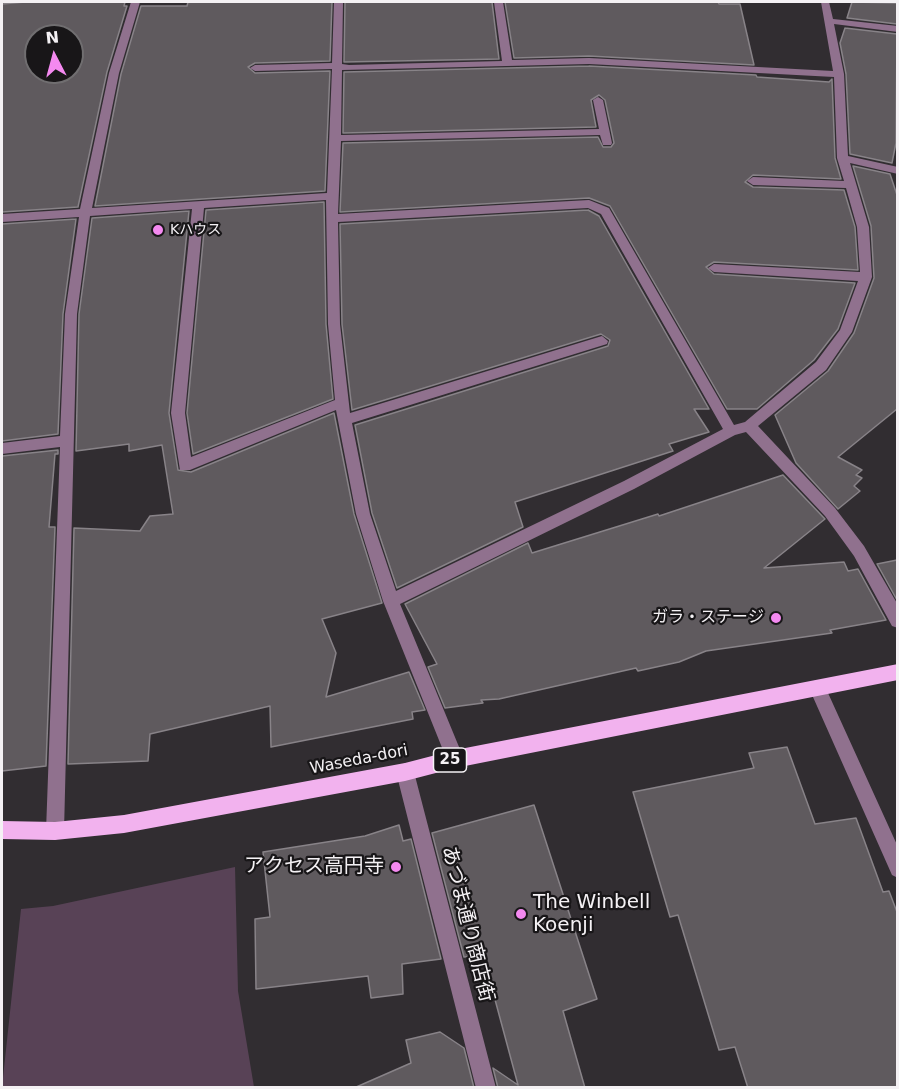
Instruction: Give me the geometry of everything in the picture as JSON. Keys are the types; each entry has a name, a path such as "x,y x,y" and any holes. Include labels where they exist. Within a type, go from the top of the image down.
{"main road":[{"name":"Waseda-dori","path":"2,830 55,831 124,824 405,772 455,759 897,672"}],"street":[{"path":"55,831 71,314 85,212 114,73 135,2"},
{"path":"338,2 336,138 332,196 334,324 344,420 363,514 391,602 455,759"},
{"path":"498,2 507,62"},
{"path":"391,602 629,485 731,431 749,426 821,366 846,332 866,277 863,227 843,158 839,74 825,2"},
{"path":"829,21 897,29"},
{"path":"255,68 336,66 349,68 589,61 839,74"},
{"path":"336,138 607,138 598,100"},
{"path":"843,158 897,171"},
{"path":"753,181 851,185"},
{"path":"2,218 332,196"},
{"path":"333,218 589,204 604,211 731,431"},
{"path":"198,206 178,413 185,466 343,402"},
{"path":"714,268 866,277"},
{"path":"344,420 602,341"},
{"path":"749,426 830,512 858,551 897,621"},
{"path":"2,448 66,441"},
{"path":"817,688 897,869"},
{"name":"あづま通り商店街","path":"405,772 486,1088"}],"shaded area":[{"path":"235,867 238,991 254,1087 2,1087 21,909 53,906"}],"building":[{"path":"125,2 124,6 127,6 107,72 78,207 2,212 2,4"},
{"path":"188,2 332,2 330,61 255,63 248,67 255,73 330,71 325,191 95,206 121,74 141,6 187,6"},
{"path":"345,2 492,2 499,59 344,62"},
{"path":"505,2 718,2 719,4 740,4 754,65 589,56 514,58"},
{"path":"852,2 897,3 897,24 847,18"},
{"path":"845,28 897,34 896,143 892,163 850,154 846,74 840,43"},
{"path":"589,66 756,75 757,77 829,82 832,79 835,158 841,179 753,175 745,182 753,187 844,190 855,227 858,270 714,262 706,267 714,274 855,283 838,329 814,360 757,409 727,409 610,206 589,198 340,212 343,143 598,137 603,147 611,147 614,143 605,100 599,95 591,100 596,127 343,133 344,72"},
{"path":"853,166 890,174 897,195 897,409 838,457 862,470 856,475 862,478 854,486 860,491 838,509 796,463 775,415 828,371 854,333 874,278 871,226"},
{"path":"324,202 326,324 333,399 193,454 187,413 206,210"},
{"path":"588,210 599,216 709,409 694,409 709,432 669,444 673,451 515,502 523,527 397,588 372,513 355,425 608,346 610,340 601,334 352,410 342,324 340,224"},
{"path":"189,211 169,413 178,470 191,472 334,413 354,514 382,603 322,619 336,653 326,697 409,672 425,710 412,712 413,719 271,747 270,706 150,734 148,761 68,764 74,528 140,531 150,516 173,514 162,445 129,451 129,444 76,451 79,314 92,218"},
{"path":"76,219 63,314 58,434 2,441 2,224"},
{"path":"58,450 58,454 55,454 49,527 55,527 46,766 2,771 2,456"},
{"path":"783,475 825,519 764,568 844,562 848,571 858,569 886,620 830,630 832,633 706,651 679,662 638,671 636,668 499,699 481,700 483,703 445,708 428,667 437,664 405,604 528,543 532,553 658,514 659,516"},
{"path":"897,560 897,600 877,564"},
{"path":"787,747 815,824 856,818 883,892 889,891 897,912 897,1088 748,1088 735,1047 719,1050 678,915 670,917 633,792 754,768 749,753"},
{"name":"The Winbell Koenji","path":"534,805 597,999 563,1011 585,1088 498,1088 493,1068 518,1085 483,955 464,957 432,833"},
{"path":"399,825 403,841 411,839 441,959 402,964 403,994 371,998 368,976 256,989 255,919 270,917 263,852 365,836"},
{"path":"440,1032 464,1048 474,1088 354,1088 411,1063 406,1040"}],"place":[{"name":"Kハウス","path":"158,230"},
{"name":"ガラ・ステージ","path":"776,618"},
{"name":"アクセス高円寺","path":"396,867"},
{"name":"The Winbell Koenji","path":"521,914"}]}
